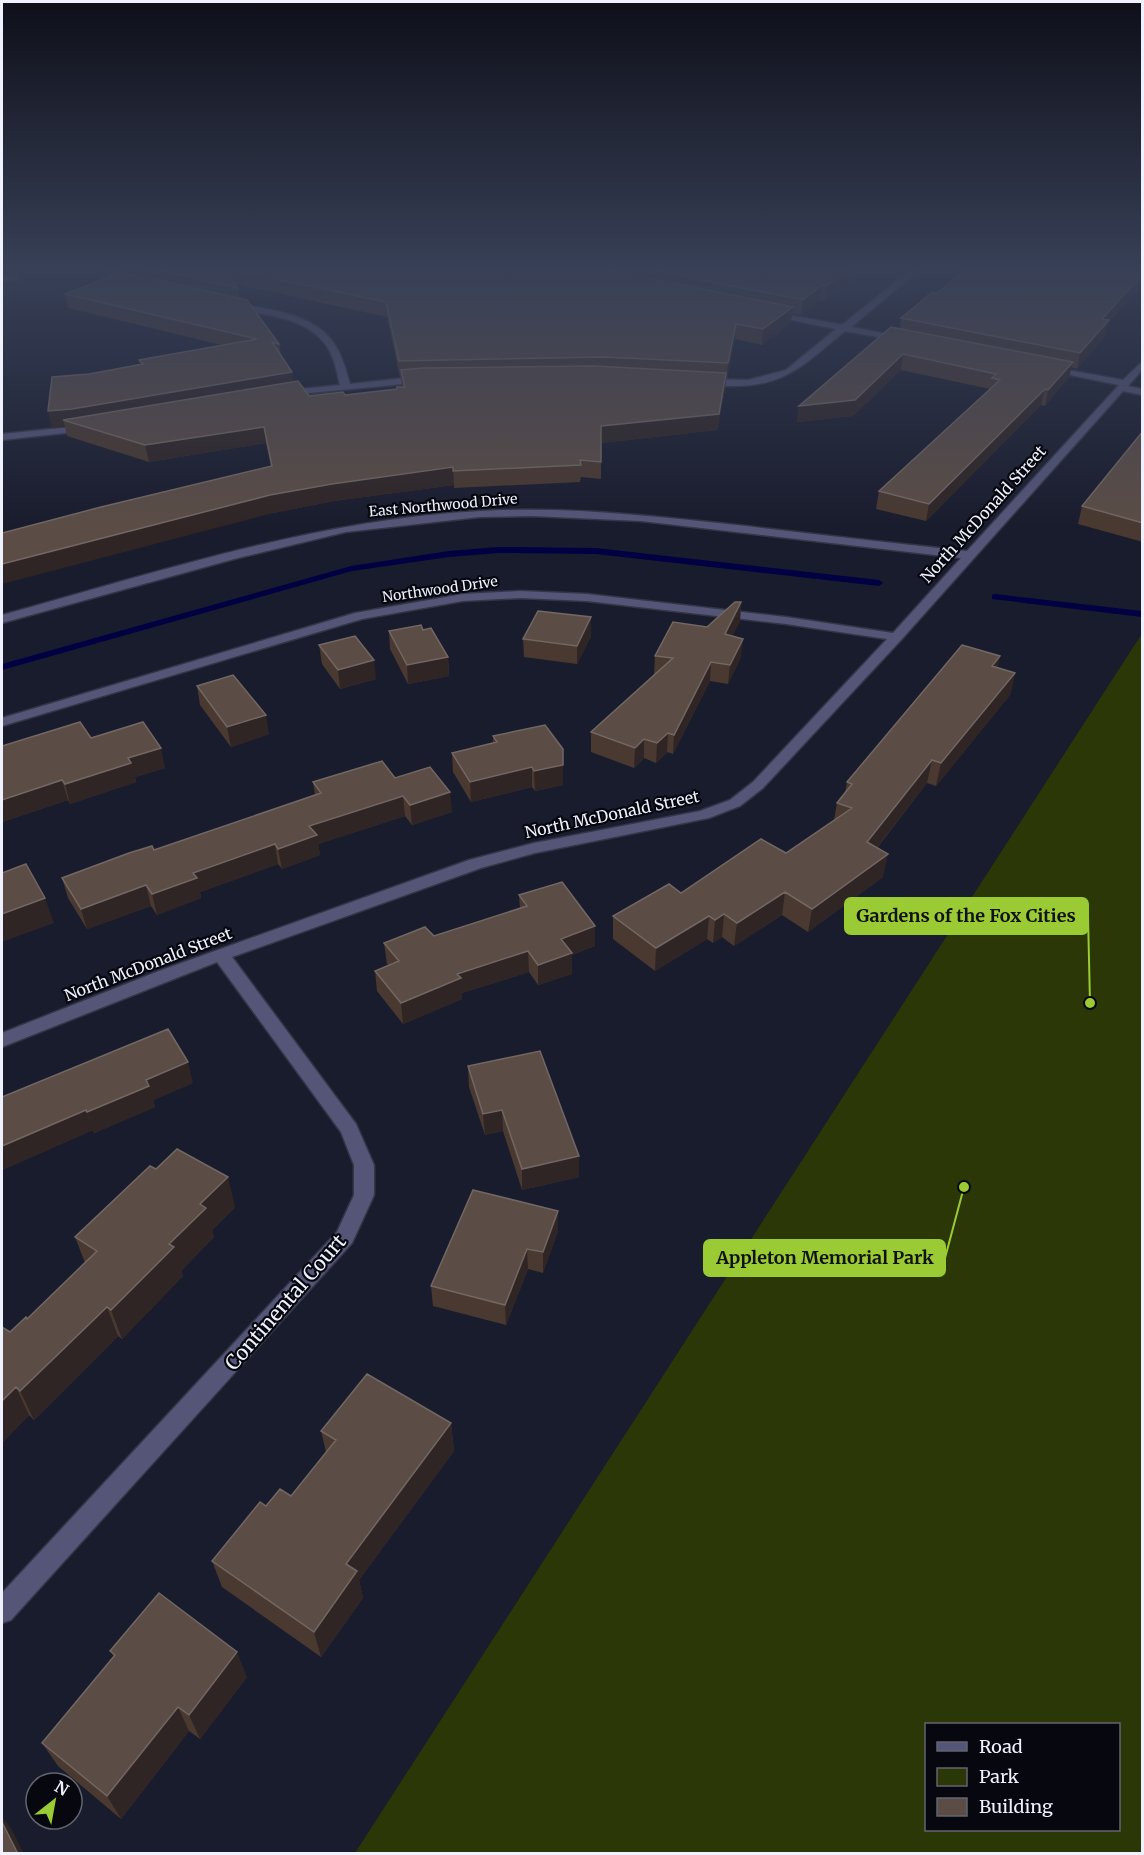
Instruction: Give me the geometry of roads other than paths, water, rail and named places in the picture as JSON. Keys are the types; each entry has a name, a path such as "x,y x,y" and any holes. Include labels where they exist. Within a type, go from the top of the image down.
{"street":[{"path":"336,354 345,385"},
{"path":"695,382 744,384 766,381 789,372 813,354"},
{"name":"North McDonald Street","path":"2,1040 165,975 475,864 534,848 704,815 735,803 758,784 896,637 1143,365"},
{"path":"1044,367 1123,385 1143,392"},
{"path":"275,395 345,385 435,378"},
{"path":"2,436 76,431 98,427"},
{"name":"East Northwood Drive","path":"2,619 235,555 346,529 480,514 532,513 641,518 969,555"},
{"name":"Northwood Drive","path":"2,722 359,616 401,607 499,595 550,595 617,600 817,623 896,637"},
{"name":"Continental Court","path":"2,1611 345,1237 364,1195 364,1165 349,1129 221,955"}],"waterway":[{"path":"2,667 351,569 449,554 498,550 596,551 879,583"},
{"path":"995,597 1142,614"}],"place":[{"name":"Gardens of the Fox Cities","path":"1090,1003"},
{"name":"Appleton Memorial Park","path":"964,1187"}]}
